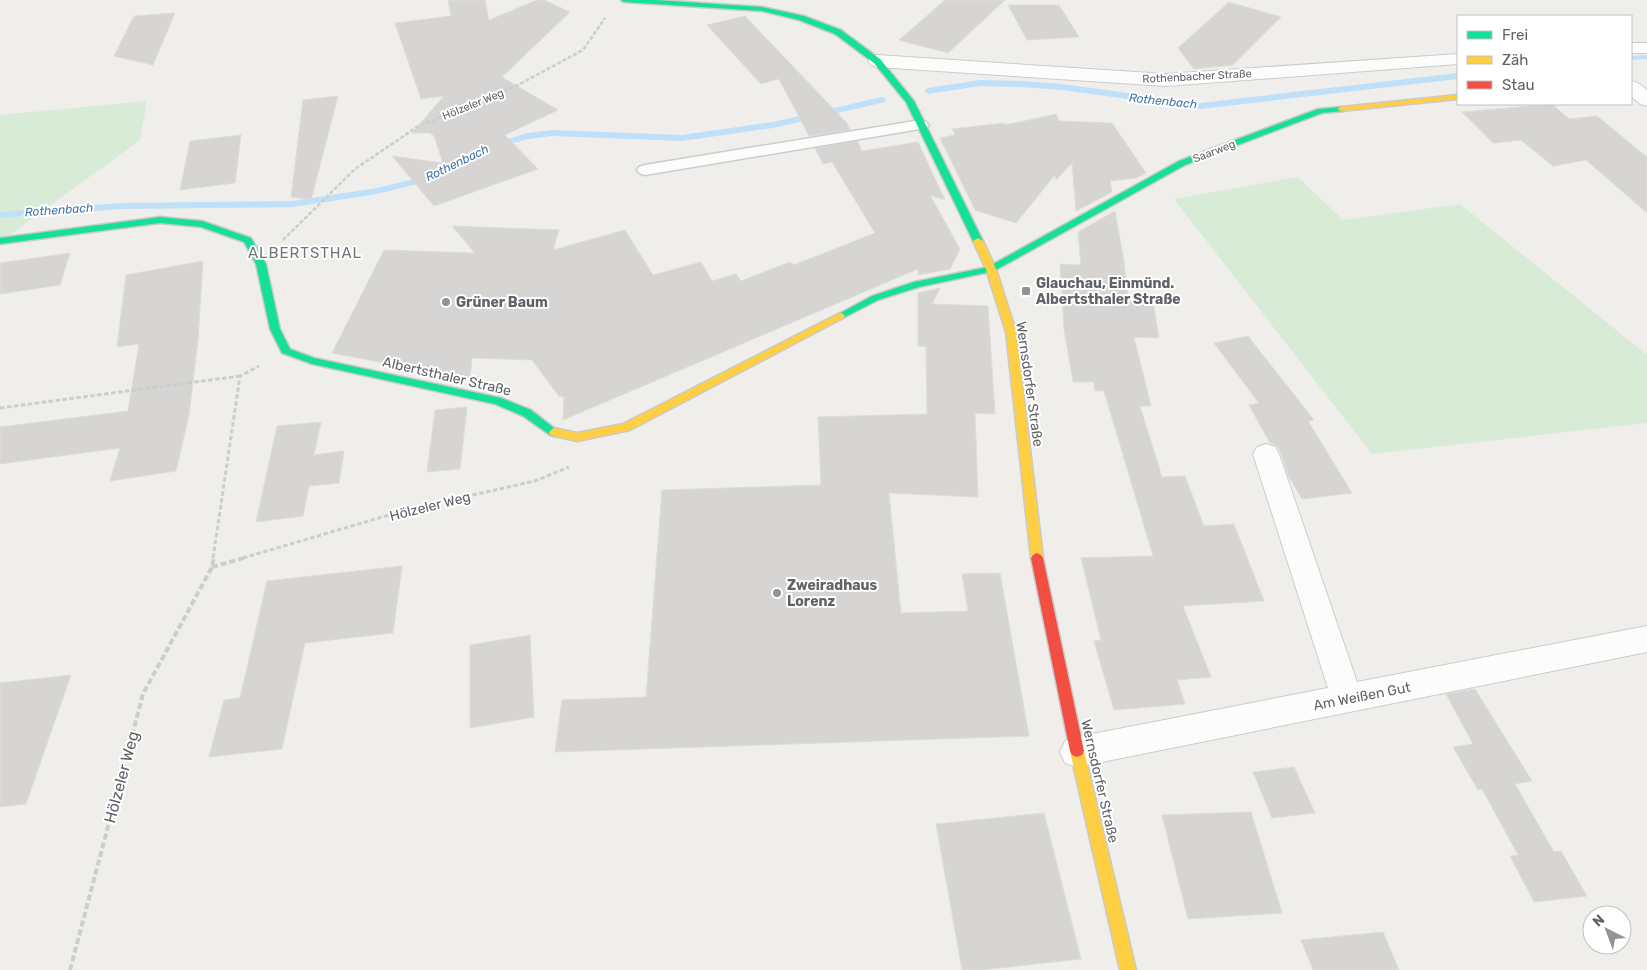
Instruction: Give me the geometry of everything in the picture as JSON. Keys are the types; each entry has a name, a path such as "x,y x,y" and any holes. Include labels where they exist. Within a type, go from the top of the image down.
{"street":[{"name":"Wernsdorfer Straße","path":"624,0 762,9 801,18 838,32 877,61 910,101 991,269 1011,332 1038,569 1077,752 1128,970"},
{"path":"1632,48 1647,48"},
{"name":"Rothenbacher Straße","path":"877,61 1166,80 1457,59"},
{"path":"1632,88 1647,100"},
{"name":"Saarweg","path":"991,269 1182,163 1321,111 1457,97"},
{"path":"0,241 160,220 202,224 248,240 261,264 275,329 286,351"},
{"name":"Albertsthaler Straße","path":"286,351 312,361 497,401 527,413 552,431 577,437 626,427 875,298 917,284 991,269"},
{"path":"1266,454 1347,698"},
{"name":"Am Weißen Gut","path":"1077,752 1647,639"}],"lane":[{"path":"645,170 921,125"}],"path":[{"name":"Hölzeler Weg","path":"261,264 355,169 417,127 518,86 583,50 605,18 605,9"},
{"path":"0,408 240,376 286,351"},
{"name":"Hölzeler Weg","path":"70,970 143,694 212,567 240,376"},
{"name":"Hölzeler Weg","path":"212,567 406,510 535,481 578,464"}],"green space":[{"path":"147,101 140,140 0,241 0,115"},
{"path":"1298,177 1343,220 1460,204 1647,355 1647,423 1372,454 1174,199"}],"building":[{"path":"448,0 485,0 489,20 537,0 544,0 570,12 502,77 558,110 505,135 538,169 434,206 392,156 443,163 434,136 430,133 412,133 444,96 421,99 395,23 451,16"},
{"path":"945,0 1005,0 948,53 899,40"},
{"path":"1229,2 1281,17 1233,65 1194,69 1178,48"},
{"path":"1008,5 1059,5 1079,37 1027,40"},
{"path":"175,13 153,65 114,56 134,16"},
{"path":"745,16 846,122 850,130 809,136 779,79 761,84 707,25"},
{"path":"338,96 311,200 291,197 303,100"},
{"path":"1553,105 1569,119 1597,116 1647,157 1647,213 1586,160 1553,166 1521,140 1493,143 1462,112"},
{"path":"1056,114 1059,121 1112,123 1146,173 1136,178 1110,181 1112,192 1076,211 1072,163 1056,180 1055,175 1016,223 975,210 940,138 955,135 952,129 1004,123 1005,125"},
{"path":"241,135 235,183 180,190 190,141"},
{"path":"857,141 862,151 918,142 945,200 930,195 960,249 950,269 918,275 918,269 563,420 564,397 559,396 532,360 472,358 470,379 332,353 384,250 475,253 452,226 559,230 553,250 625,230 653,275 701,262 712,281 736,274 741,281 790,262 794,265 875,233 832,162 823,164 815,148"},
{"path":"1115,211 1124,261 1128,301 1153,302 1159,338 1134,337 1151,406 1140,406 1162,477 1185,476 1204,526 1234,524 1264,601 1183,606 1211,677 1177,680 1185,704 1114,710 1094,641 1101,640 1081,558 1153,556 1104,391 1095,391 1094,382 1073,382 1064,329 1060,264 1081,265 1078,232"},
{"path":"70,253 60,285 0,294 0,263"},
{"path":"203,261 198,340 189,415 176,471 110,481 120,448 0,464 0,427 128,411 139,344 117,347 126,275"},
{"name":"Zweiradhaus Lorenz","path":"940,288 932,304 988,306 995,414 975,413 978,497 889,493 901,613 968,611 962,574 1000,573 1029,736 555,752 562,700 646,697 662,490 821,485 818,417 927,414 926,347 918,346 918,293"},
{"path":"1248,336 1314,420 1308,421 1352,493 1302,499 1288,475 1281,453 1277,446 1270,443 1249,405 1259,403 1214,343"},
{"path":"467,407 460,469 427,472 435,410"},
{"path":"321,422 314,455 344,451 339,483 309,486 303,516 256,522 277,426"},
{"path":"402,566 393,633 305,643 282,749 209,757 224,700 240,698 267,581"},
{"path":"530,635 534,717 470,728 470,645"},
{"path":"71,675 26,804 0,807 0,683"},
{"path":"1475,689 1532,781 1515,784 1554,852 1561,851 1587,896 1534,902 1510,856 1518,855 1482,789 1478,790 1453,747 1473,744 1446,694"},
{"path":"1294,767 1315,813 1272,818 1253,772"},
{"path":"1251,812 1282,913 1188,919 1162,815"},
{"path":"1044,813 1081,959 982,970 962,970 936,824"},
{"path":"1383,932 1399,970 1313,970 1301,940"}],"waterway":[{"name":"Rothenbach","path":"1632,58 1647,57"},
{"name":"Rothenbach","path":"928,91 980,83 1021,84 1062,87 1200,106 1457,76"},
{"name":"Rothenbach","path":"495,145 527,136 552,133 682,138 773,125 882,100"},
{"name":"Rothenbach","path":"0,215 121,206 293,204 377,191 431,178"}],"traffic: fast":[{"path":"624,0 762,9 801,18 838,32 877,61 910,101 978,241"},
{"path":"840,316 875,298 917,284 991,269 1182,163 1321,111 1341,109"},
{"path":"0,241 160,220 202,224 248,240 261,264 275,329 286,351 312,361 497,401 527,413 554,432"}],"traffic: slow":[{"path":"1341,109 1457,97"},
{"path":"978,241 991,269 1011,332 1037,558"},
{"path":"554,432 577,437 626,427 840,316"},
{"path":"1077,751 1128,970"}],"traffic: jam":[{"path":"1037,558 1077,751"}],"place":[{"name":"Glauchau, Einmünd. Albertsthaler Straße","path":"1026,291"},
{"name":"Grüner Baum","path":"446,302"},
{"name":"Zweiradhaus Lorenz","path":"777,593"}],"district":[{"name":"ALBERTSTHAL","path":"305,253"}]}
